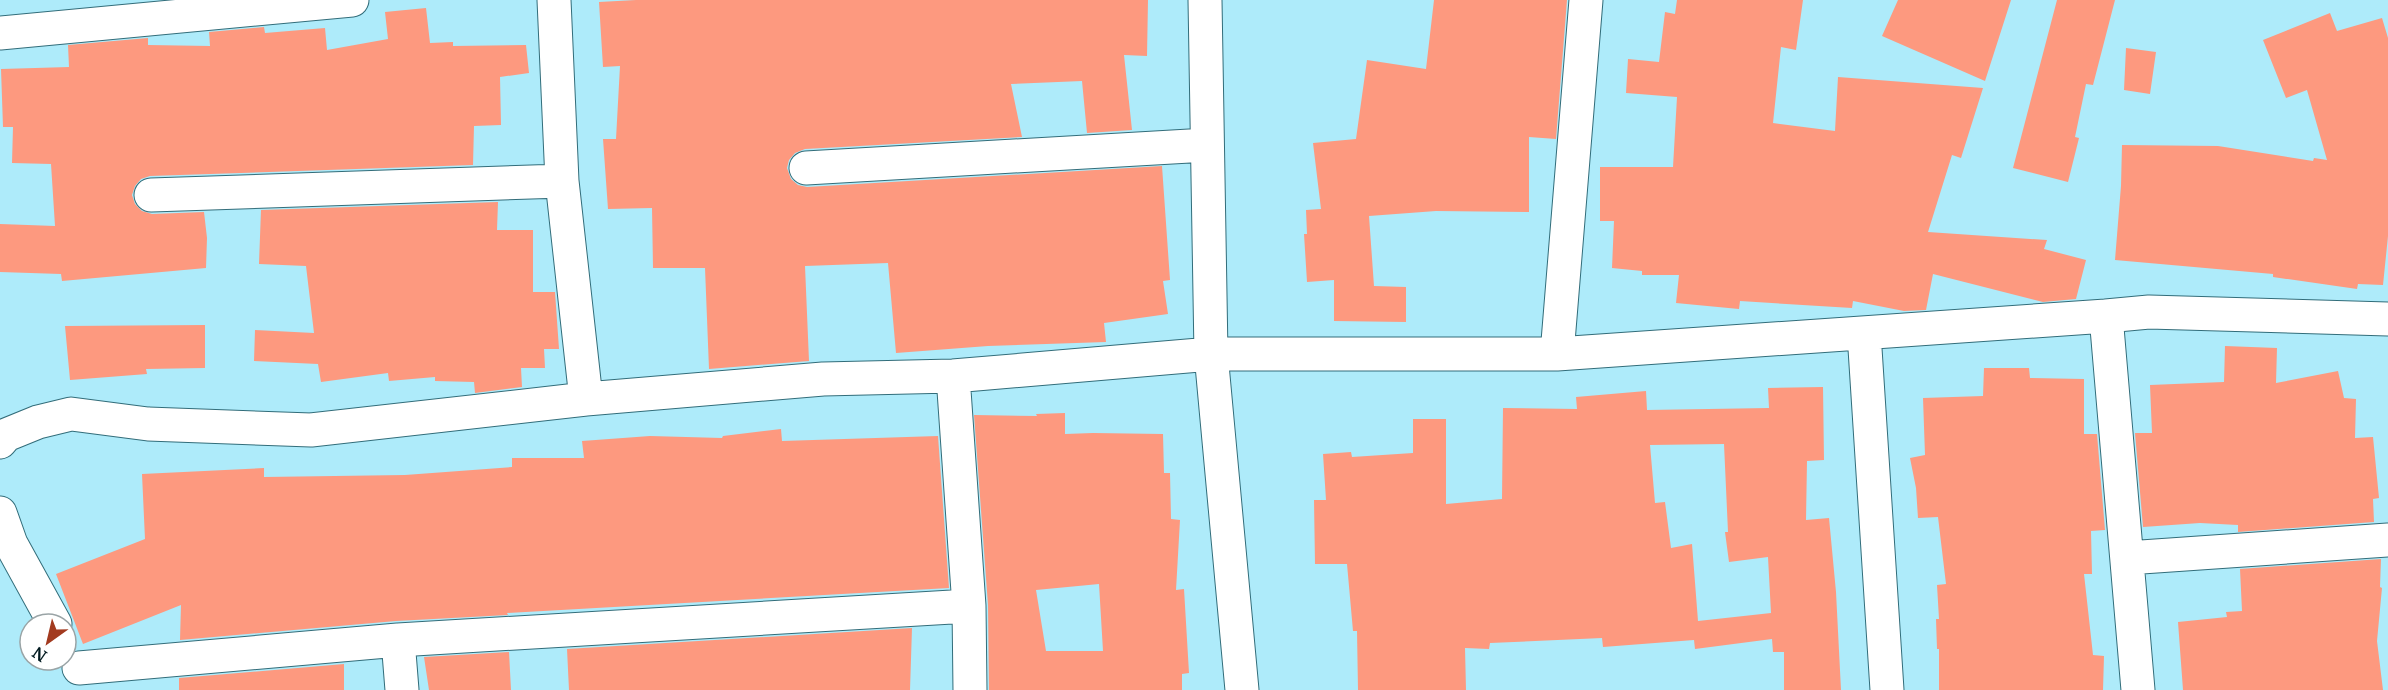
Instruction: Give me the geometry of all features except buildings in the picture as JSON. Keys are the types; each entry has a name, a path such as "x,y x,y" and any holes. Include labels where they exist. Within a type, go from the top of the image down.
{"street":[{"path":"0,33 352,0"},
{"path":"554,0 562,181 586,399"},
{"path":"1204,0 1211,354 1242,690"},
{"path":"1557,354 1586,0"},
{"path":"806,168 1208,145"},
{"path":"151,195 562,181"},
{"path":"0,442 6,435 38,422 70,414 148,424 310,430 586,399 823,379 953,376 1211,354 1557,354 2149,312 2388,322"},
{"path":"2106,316 2138,690"},
{"path":"1864,333 1887,690"},
{"path":"953,376 969,606 970,690"},
{"path":"0,513 11,544 48,612"},
{"path":"2127,558 2388,540"},
{"path":"79,668 398,640 969,606"},
{"path":"398,640 402,690"}]}
